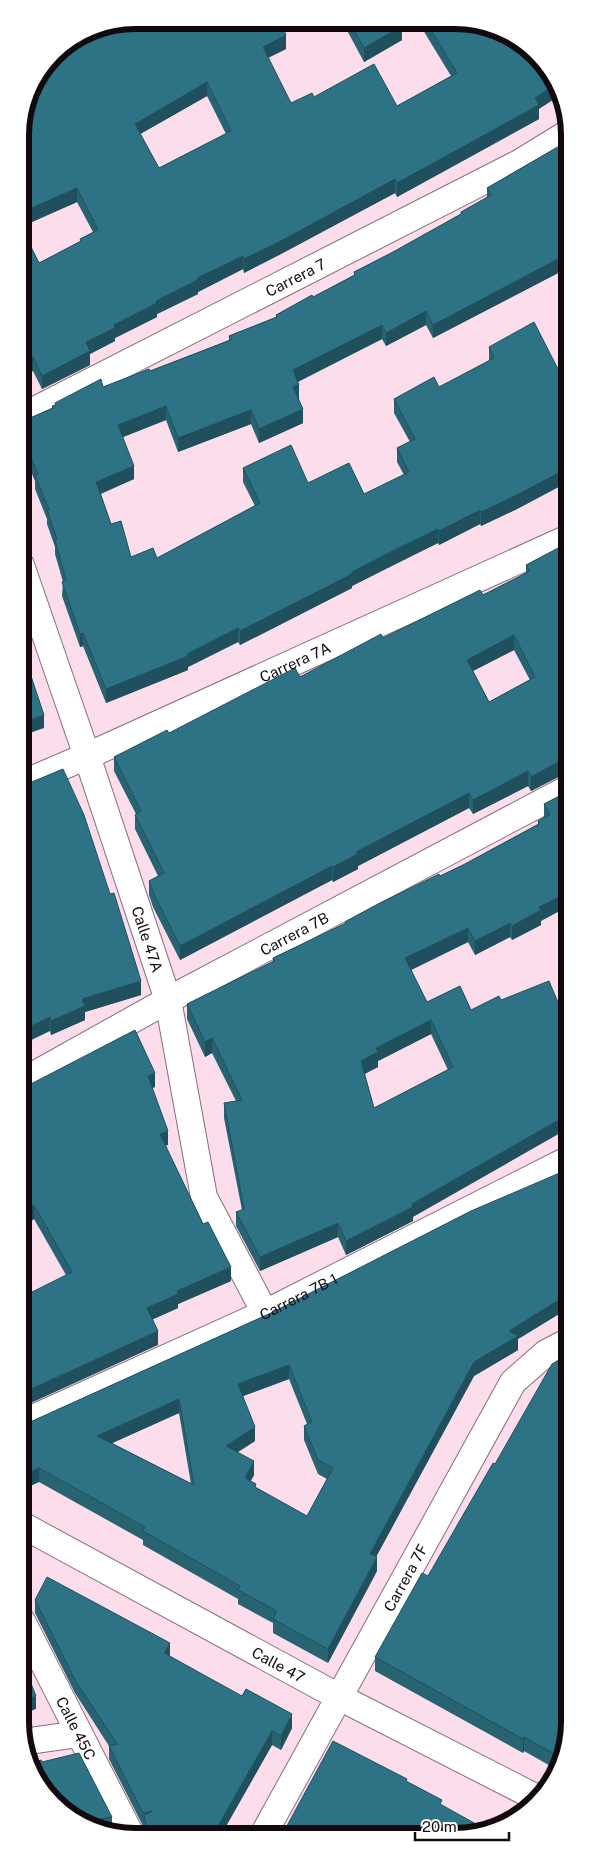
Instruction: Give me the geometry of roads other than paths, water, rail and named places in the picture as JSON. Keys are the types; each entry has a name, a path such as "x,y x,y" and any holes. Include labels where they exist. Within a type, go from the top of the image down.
{"street":[{"name":"Carrera 7","path":"29,414 519,163 561,137"},
{"name":"Carrera 7A","path":"29,781 561,541"},
{"name":"Calle 47A","path":"29,588 168,1000 204,1197 265,1312"},
{"name":"Carrera 7B","path":"29,1078 168,1000 561,792"},
{"name":"Carrera 7B 1","path":"29,1420 265,1312 561,1163"},
{"name":"Carrera 7F","path":"267,1828 513,1382 546,1353 561,1345"},
{"name":"Calle 47","path":"29,1530 339,1697 532,1795"},
{"name":"Calle 45C","path":"29,1635 127,1827"},
{"path":"31,1741 79,1734"}]}
